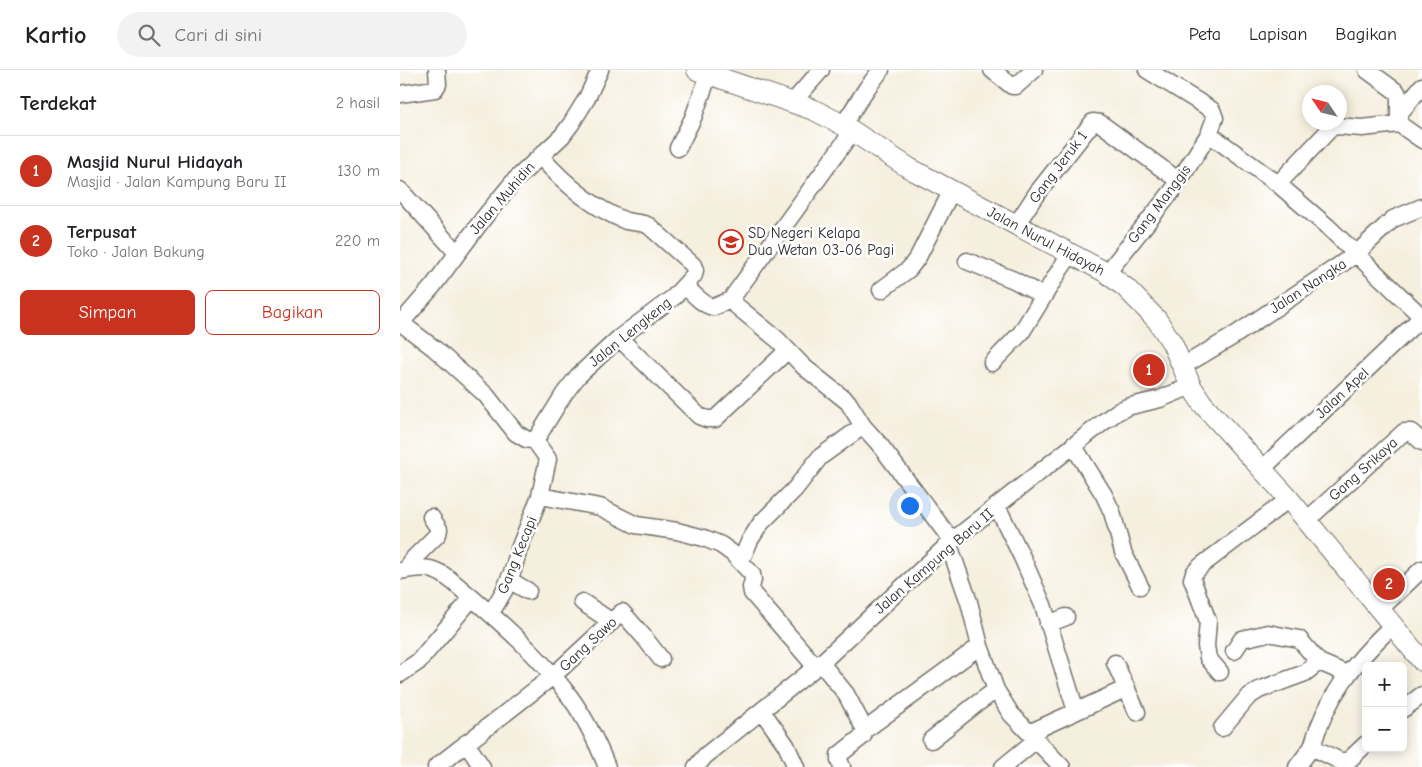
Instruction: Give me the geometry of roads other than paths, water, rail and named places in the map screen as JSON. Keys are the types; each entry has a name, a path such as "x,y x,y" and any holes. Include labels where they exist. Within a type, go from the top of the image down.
{"street":[{"path":"400,94 435,90 438,84 437,70"},
{"name":"Jalan Muhidin","path":"401,324 406,305 457,253 514,181 562,136 587,98 600,70"},
{"path":"793,102 821,70"},
{"path":"540,156 576,191 628,222 644,223 649,226 693,265 696,270 690,280 706,305 714,307 733,301 848,129 867,88 881,70"},
{"path":"992,70 1012,86 1016,86 1034,70"},
{"name":"Gang Manggis","path":"1107,273 1179,181 1209,134 1216,118 1212,110 1147,70"},
{"path":"1367,70 1397,92 1399,97 1399,119 1422,140"},
{"path":"678,148 693,118 703,72"},
{"name":"Jalan Nurul Hidayah","path":"703,72 814,110 910,168 1107,273 1132,294 1157,320 1172,343 1191,386 1202,403 1289,499 1422,661"},
{"path":"1278,184 1331,128 1337,126 1362,128 1399,119 1422,86"},
{"name":"Gang Jeruk 1","path":"1016,225 1037,193 1093,122 1100,123 1179,181"},
{"path":"1209,134 1278,184 1356,254 1394,219 1422,207"},
{"path":"400,190 457,253"},
{"path":"881,290 909,269 918,257 952,190"},
{"path":"992,363 1021,333 1071,254"},
{"name":"Jalan Nangka","path":"1183,366 1232,337 1356,254 1422,317"},
{"path":"967,262 1014,280 1043,296"},
{"name":"Jalan Lengkeng","path":"536,441 564,394 578,376 619,338 674,298 690,280"},
{"path":"733,301 778,340 814,376 848,402 863,426 880,445 951,543 980,646 996,690 1007,708 1062,767"},
{"name":"Jalan Apel","path":"1262,469 1422,317"},
{"path":"401,324 435,349 486,395 516,433 526,439 536,441"},
{"path":"619,338 699,416 707,419 715,419 727,409 788,351"},
{"name":"Jalan Kampung Baru II","path":"696,767 706,756 818,665 951,543 1074,445 1117,412 1128,407 1160,399 1191,386"},
{"path":"741,561 750,540 761,523 800,484 820,458 863,426"},
{"name":"Gang Srikaya","path":"1306,521 1404,432 1411,432 1422,442"},
{"name":"Gang Kecapi","path":"491,613 514,570 519,549 540,496 548,459 536,441"},
{"path":"1074,445 1112,512 1123,552 1140,586"},
{"path":"540,496 600,507 636,525 677,531 704,538 721,545 741,561 752,574 752,593 846,694 865,730"},
{"path":"1220,672 1210,662 1206,653 1208,621 1195,589 1193,576 1202,565 1289,499"},
{"path":"997,506 1022,556 1043,605 1076,710"},
{"path":"404,570 438,534 439,529 431,517"},
{"path":"1379,610 1422,568"},
{"path":"404,570 430,570 442,574 491,613 553,676 570,697 593,733 607,767"},
{"path":"509,580 528,591"},
{"path":"400,674 418,662 472,598"},
{"path":"582,602 612,622"},
{"name":"Gang Sawo","path":"436,767 553,676 622,612 661,659"},
{"path":"1048,624 1066,617"},
{"path":"1297,767 1312,747 1322,718 1347,674 1365,652 1392,626"},
{"path":"1234,651 1242,639 1268,633 1299,639 1320,662 1347,674"},
{"path":"842,767 839,755 863,736 865,730 980,646"},
{"path":"1222,728 1248,697 1259,690 1305,673 1320,662"},
{"path":"1115,663 1137,712"},
{"path":"1004,767 1032,737 1076,710 1126,688"},
{"path":"931,740 974,705 996,690"},
{"path":"1406,707 1422,694"},
{"path":"762,711 786,745 796,767"},
{"path":"466,743 482,767"},
{"path":"1312,747 1340,760 1348,761 1362,748"}],"place":[{"name":"SD Negeri Kelapa Dua Wetan 03-06 Pagi","path":"731,242"},
{"name":"Masjid Nurul Hidayah","path":"1149,370"},
{"name":"Terpusat","path":"1389,584"}]}
